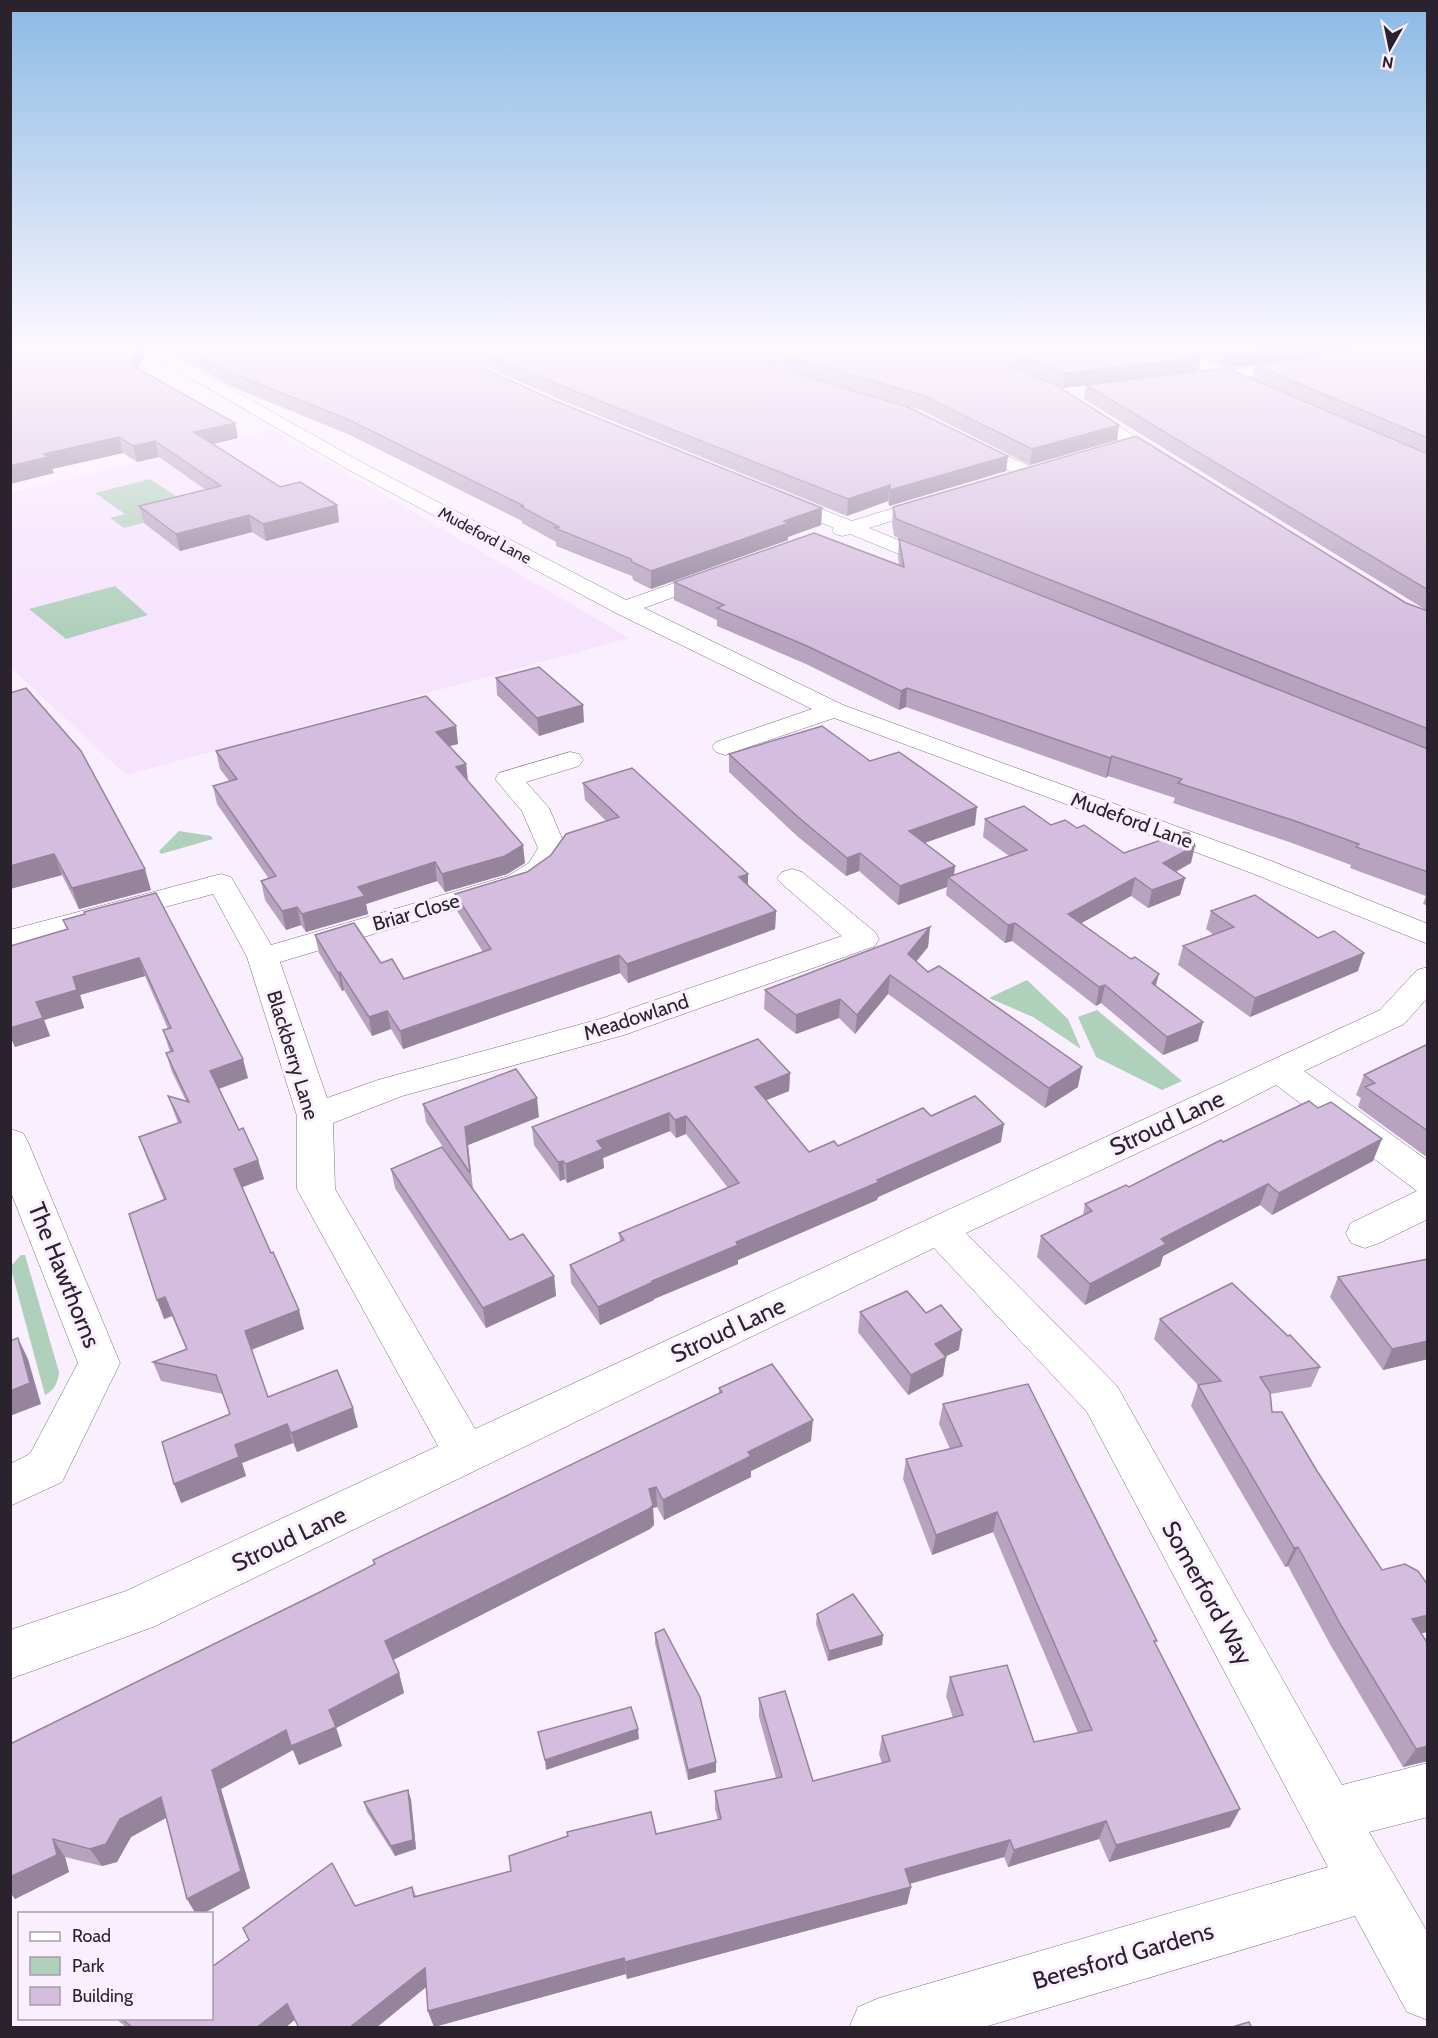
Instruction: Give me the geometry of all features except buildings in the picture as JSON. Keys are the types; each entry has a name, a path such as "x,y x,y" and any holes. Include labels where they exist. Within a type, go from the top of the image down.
{"street":[{"name":"Mudeford Lane","path":"310,441 624,608 834,710 1259,866 1428,934"},
{"path":"966,441 1029,473"},
{"path":"1132,441 1185,475"},
{"path":"1113,449 1134,443"},
{"path":"1002,481 1050,467"},
{"path":"764,492 961,573"},
{"path":"828,535 949,497"},
{"path":"624,608 731,570"},
{"path":"725,747 834,710"},
{"name":"Briar Close","path":"263,957 518,882 538,872 547,862 552,848 535,808 508,778 570,760"},
{"name":"Meadowland","path":"315,1116 390,1088 612,1027 864,939 792,878"},
{"name":"Blackberry Lane","path":"10,940 220,883 263,957 315,1116 316,1189 466,1455"},
{"name":"Stroud Lane","path":"10,1655 136,1611 939,1229 1392,1017 1428,977"},
{"path":"1278,1069 1428,1181"},
{"name":"The Hawthorns","path":"10,1142 99,1363 46,1467 10,1486"},
{"path":"1365,1233 1428,1202"},
{"name":"Somerford Way","path":"939,1229 1102,1400 1428,1991"},
{"path":"1329,1815 1428,1790"},
{"name":"Beresford Gardens","path":"879,2028 1367,1884"}],"shaded area":[{"path":"227,441 292,441 629,638 126,775 11,668 10,493"}],"green space":[{"path":"150,479 191,506 208,506 124,528 110,518 125,514 95,493"},
{"path":"115,586 148,615 66,639 29,609"},
{"path":"179,831 211,836 213,839 161,854 159,851"},
{"path":"1027,980 1068,1019 1081,1049 1033,1017 989,998"},
{"path":"1097,1010 1182,1081 1162,1090 1096,1057 1078,1017"},
{"path":"21,1255 25,1255 59,1372 55,1385 45,1395 11,1269"}]}
